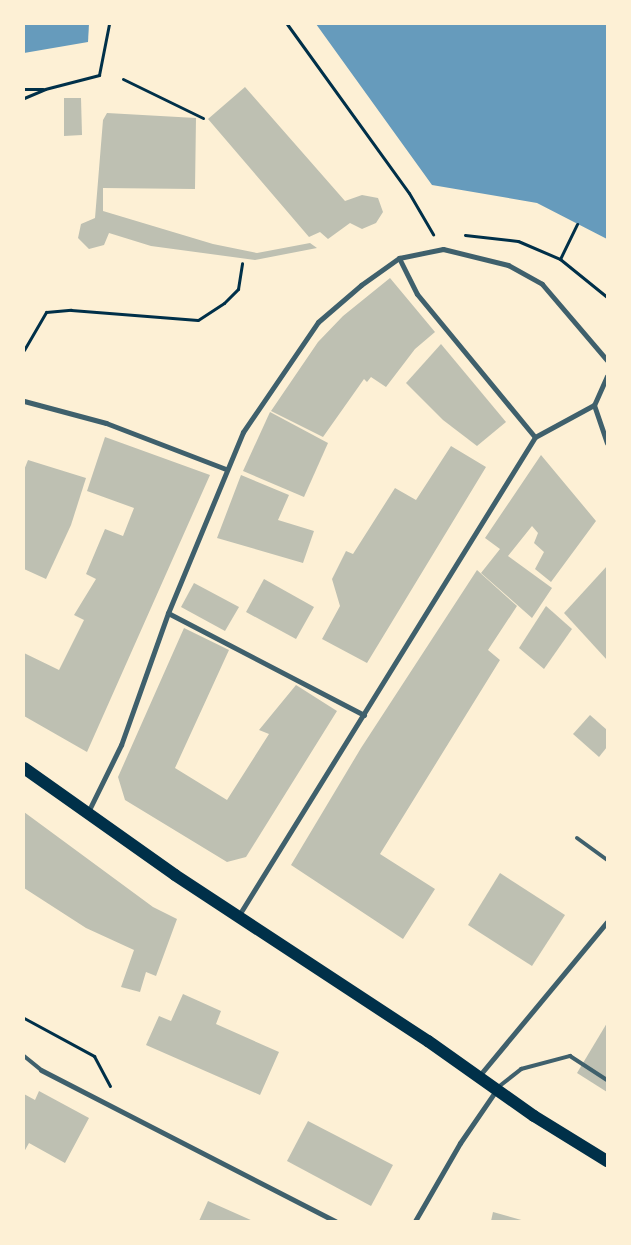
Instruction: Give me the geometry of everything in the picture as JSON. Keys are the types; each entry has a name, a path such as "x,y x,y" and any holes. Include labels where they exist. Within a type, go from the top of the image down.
{"main road":[{"path":"24,768 174,875 239,915 607,1162"}],"street":[{"path":"88,813 121,746 168,613 226,469 243,432 318,322 361,285 399,258 443,249 508,265 542,284 607,360"},
{"path":"399,258 417,294 535,438"},
{"path":"239,915 535,438 594,405 607,376"},
{"path":"24,401 106,423 226,469"},
{"path":"594,405 607,443"},
{"path":"168,613 364,715"},
{"path":"478,1076 607,922"},
{"path":"41,1070 335,1221"},
{"path":"415,1221 464,1137 497,1089"}],"lane":[{"path":"576,838 607,860"},
{"path":"24,1056 41,1070"},
{"path":"497,1089 521,1069 570,1056 607,1080"}],"path":[{"path":"24,98 45,89 99,75 110,24"},
{"path":"287,24 409,194 443,249"},
{"path":"123,79 203,118"},
{"path":"24,89 45,89"},
{"path":"560,259 577,224"},
{"path":"434,235 443,235"},
{"path":"461,235 518,241 560,259 607,297"},
{"path":"24,350 46,312 71,310 116,316 198,320 224,304 238,290 242,264"},
{"path":"24,1018 94,1056 111,1087"}],"water":[{"path":"24,24 89,24 88,42 24,53"},
{"path":"316,24 607,24 607,239 537,203 432,185"}],"building":[{"path":"245,87 345,201 362,195 378,198 383,212 376,223 362,229 350,223 328,239 320,232 309,237 208,119"},
{"path":"64,98 81,98 82,135 64,136"},
{"path":"107,113 196,118 195,189 103,188 103,211 213,244 257,253 310,243 317,248 255,260 151,246 109,233 104,245 89,249 78,238 81,224 95,218 103,120"},
{"path":"390,278 435,332 415,349 386,387 371,377 367,382 364,379 323,437 271,411 318,342 343,316"},
{"path":"441,344 506,422 477,446 443,420 406,383"},
{"path":"270,412 328,443 304,497 243,471"},
{"path":"105,437 210,475 87,752 24,716 24,653 59,670 84,620 74,615 96,579 86,574 105,529 123,536 134,508 87,491"},
{"path":"451,446 486,467 367,663 322,639 340,606 332,579 346,551 353,554 395,488 416,500"},
{"path":"541,455 596,521 551,582 535,569 544,552 534,543 538,533 532,526 508,556 552,588 532,618 481,573 500,549 485,538"},
{"path":"28,460 86,478 71,525 46,579 24,569 24,470"},
{"path":"241,475 289,495 278,520 314,531 303,563 217,538"},
{"path":"607,566 607,660 564,613"},
{"path":"477,570 517,606 488,650 500,660 380,854 435,889 403,939 291,865 361,748"},
{"path":"264,579 314,607 296,639 246,612"},
{"path":"194,583 239,607 225,631 181,607"},
{"path":"546,606 572,629 544,669 519,648"},
{"path":"184,628 229,650 175,768 227,800 269,734 259,730 296,685 337,711 246,857 227,862 125,800 118,777"},
{"path":"590,715 607,730 607,747 599,757 573,734"},
{"path":"24,812 153,907 177,919 156,976 146,972 140,992 121,987 134,950 86,928 24,888"},
{"path":"500,873 565,915 532,966 468,925"},
{"path":"183,994 221,1011 216,1024 279,1052 260,1095 146,1045 159,1016 171,1021"},
{"path":"607,1023 607,1092 577,1073"},
{"path":"39,1091 89,1118 65,1163 29,1143 24,1152 24,1094 35,1100"},
{"path":"308,1121 393,1165 371,1206 287,1161"},
{"path":"208,1201 253,1221 199,1221"},
{"path":"493,1212 525,1221 491,1221"}]}
